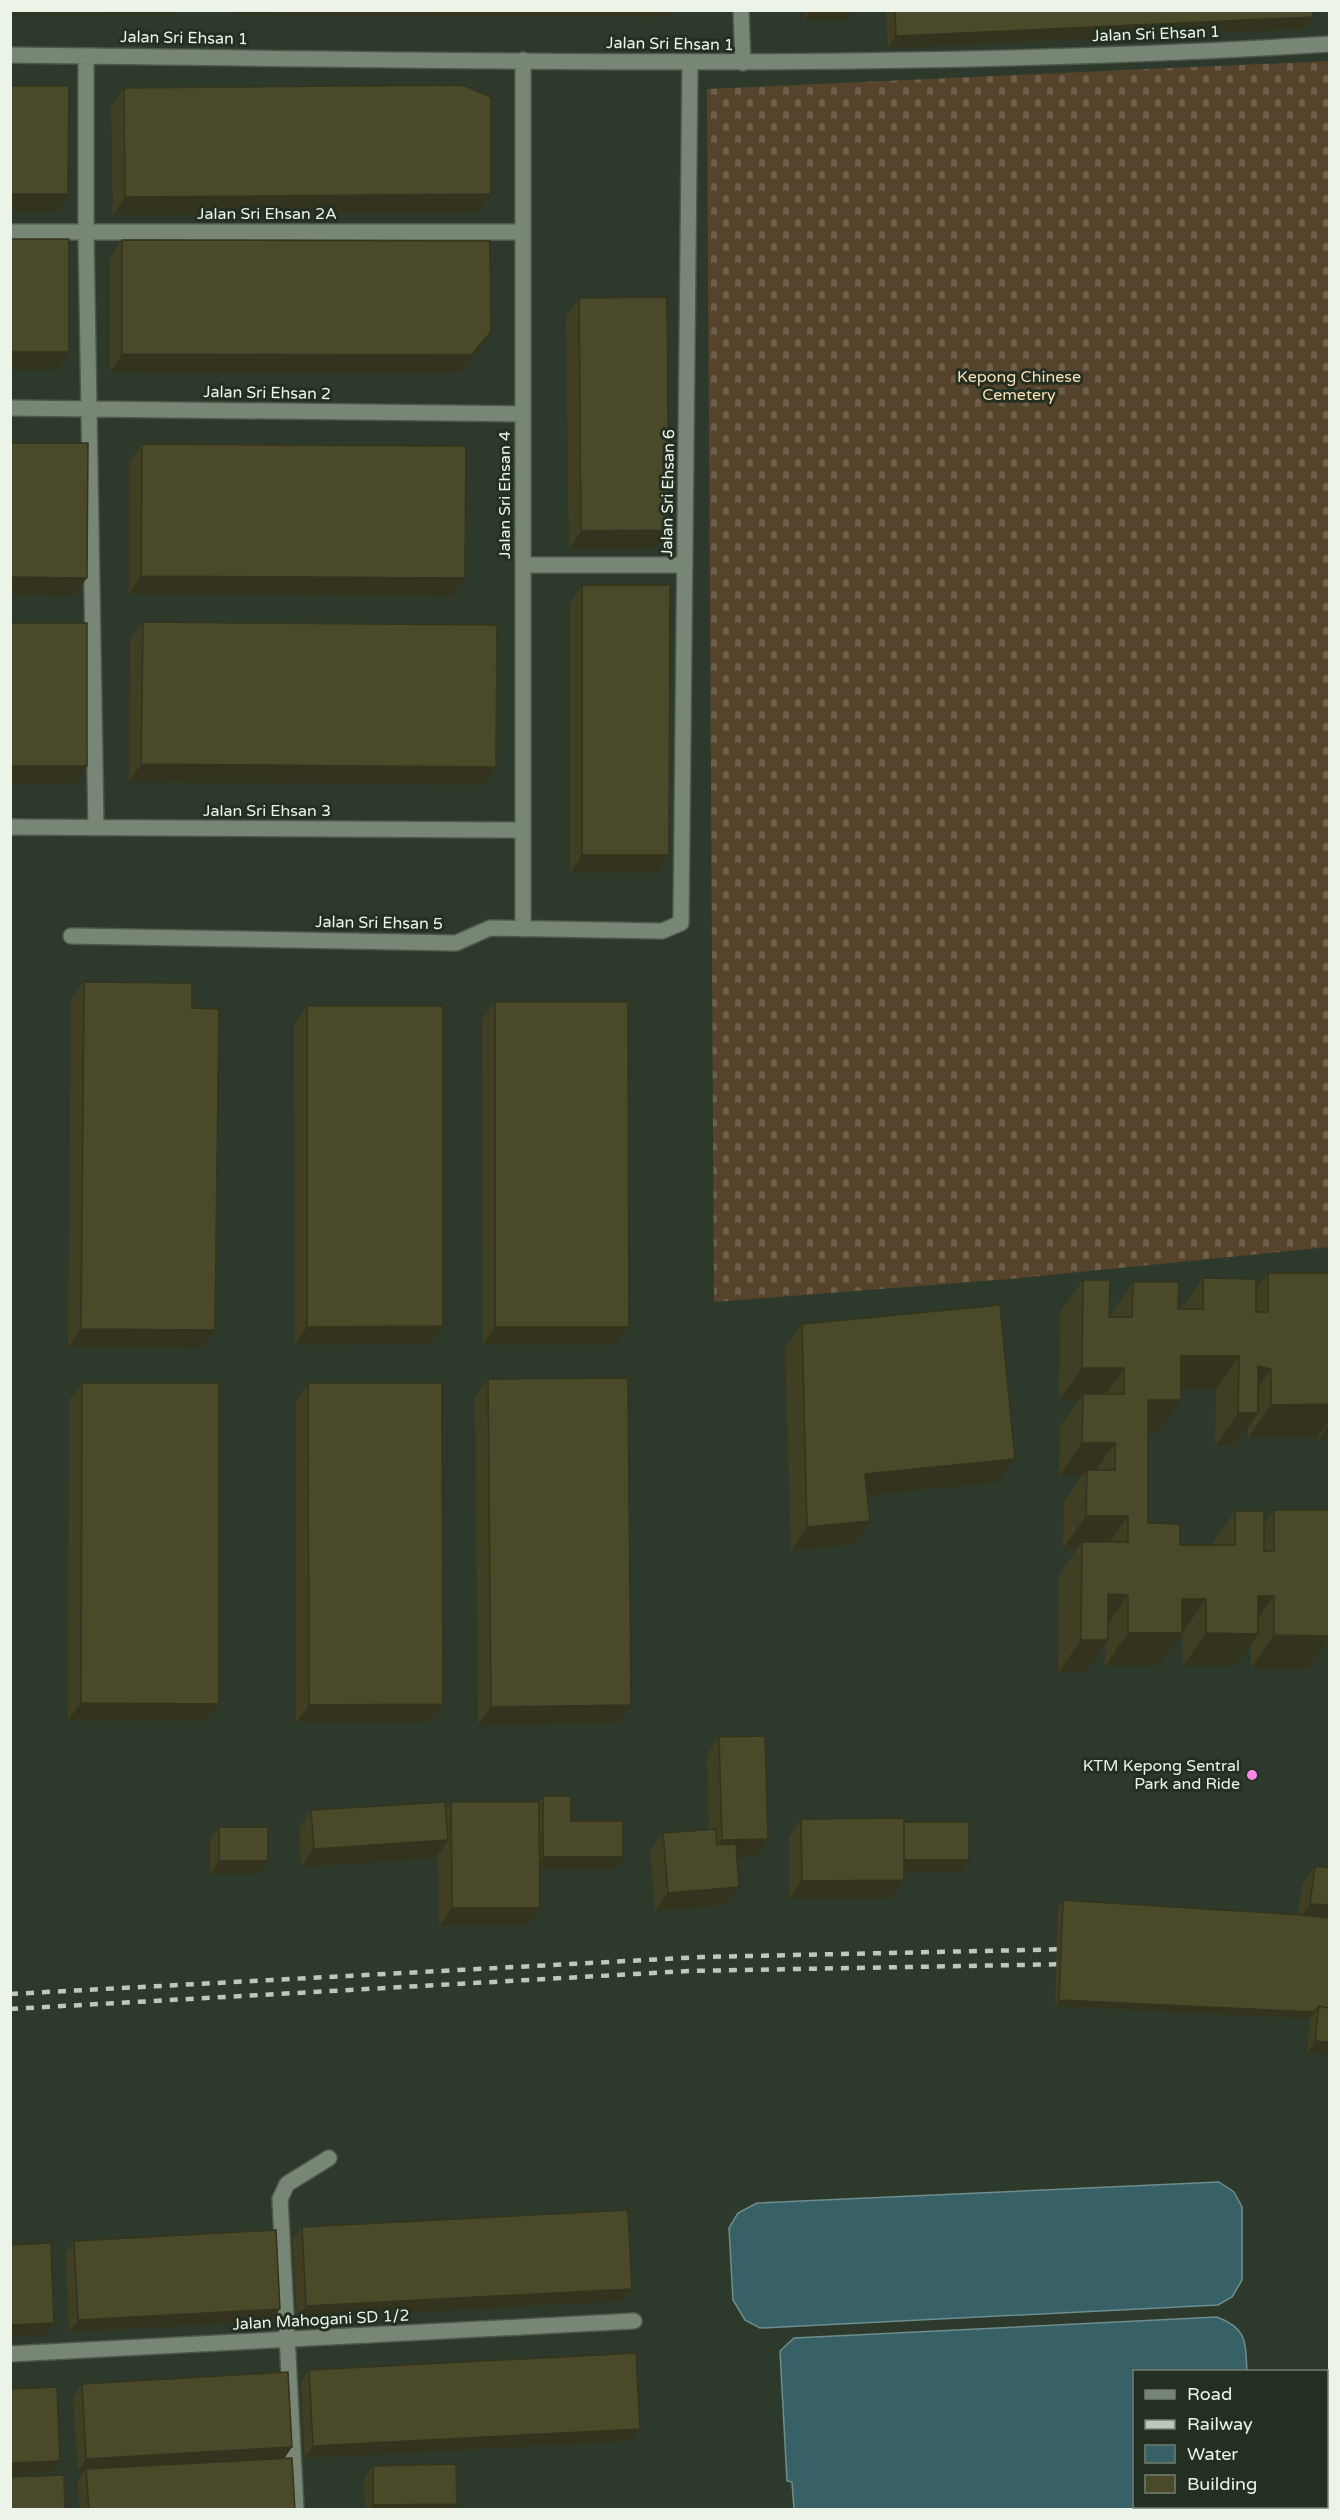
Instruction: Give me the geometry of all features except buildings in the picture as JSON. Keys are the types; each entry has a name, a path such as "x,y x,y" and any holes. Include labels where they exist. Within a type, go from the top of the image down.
{"street":[{"path":"741,10 743,63"},
{"name":"Jalan Sri Ehsan 1","path":"10,55 743,63 1246,50 1329,44"},
{"path":"86,56 86,232 96,828"},
{"name":"Jalan Sri Ehsan 4","path":"524,60 524,929"},
{"name":"Jalan Sri Ehsan 6","path":"681,923 690,62"},
{"name":"Jalan Sri Ehsan 2A","path":"10,232 524,232"},
{"name":"Jalan Sri Ehsan 2","path":"10,408 524,414"},
{"path":"524,565 685,565"},
{"name":"Jalan Sri Ehsan 3","path":"10,827 524,830"},
{"name":"Jalan Sri Ehsan 5","path":"71,936 456,943 490,928 662,931 681,923"},
{"path":"296,2510 280,2199 287,2184 329,2158"},
{"name":"Jalan Mahogani SD 1/2","path":"10,2354 634,2321"}],"green space":[{"name":"Kepong Chinese Cemetery","path":"1329,61 1329,1247 1020,1278 714,1302 707,89"}],"water":[{"path":"1219,2182 1234,2192 1242,2207 1242,2280 1232,2297 1218,2305 760,2328 745,2320 733,2300 729,2228 738,2213 757,2203"},
{"path":"1217,2317 1240,2332 1245,2344 1247,2370 1133,2370 1133,2508 1221,2508 794,2509 792,2482 787,2481 780,2351 794,2338"}],"railway":[{"path":"10,1994 702,1957 1074,1949"},
{"path":"10,2009 688,1971 1074,1964"}],"place":[{"name":"KTM Kepong Sentral Park and Ride","path":"1252,1775"}]}
